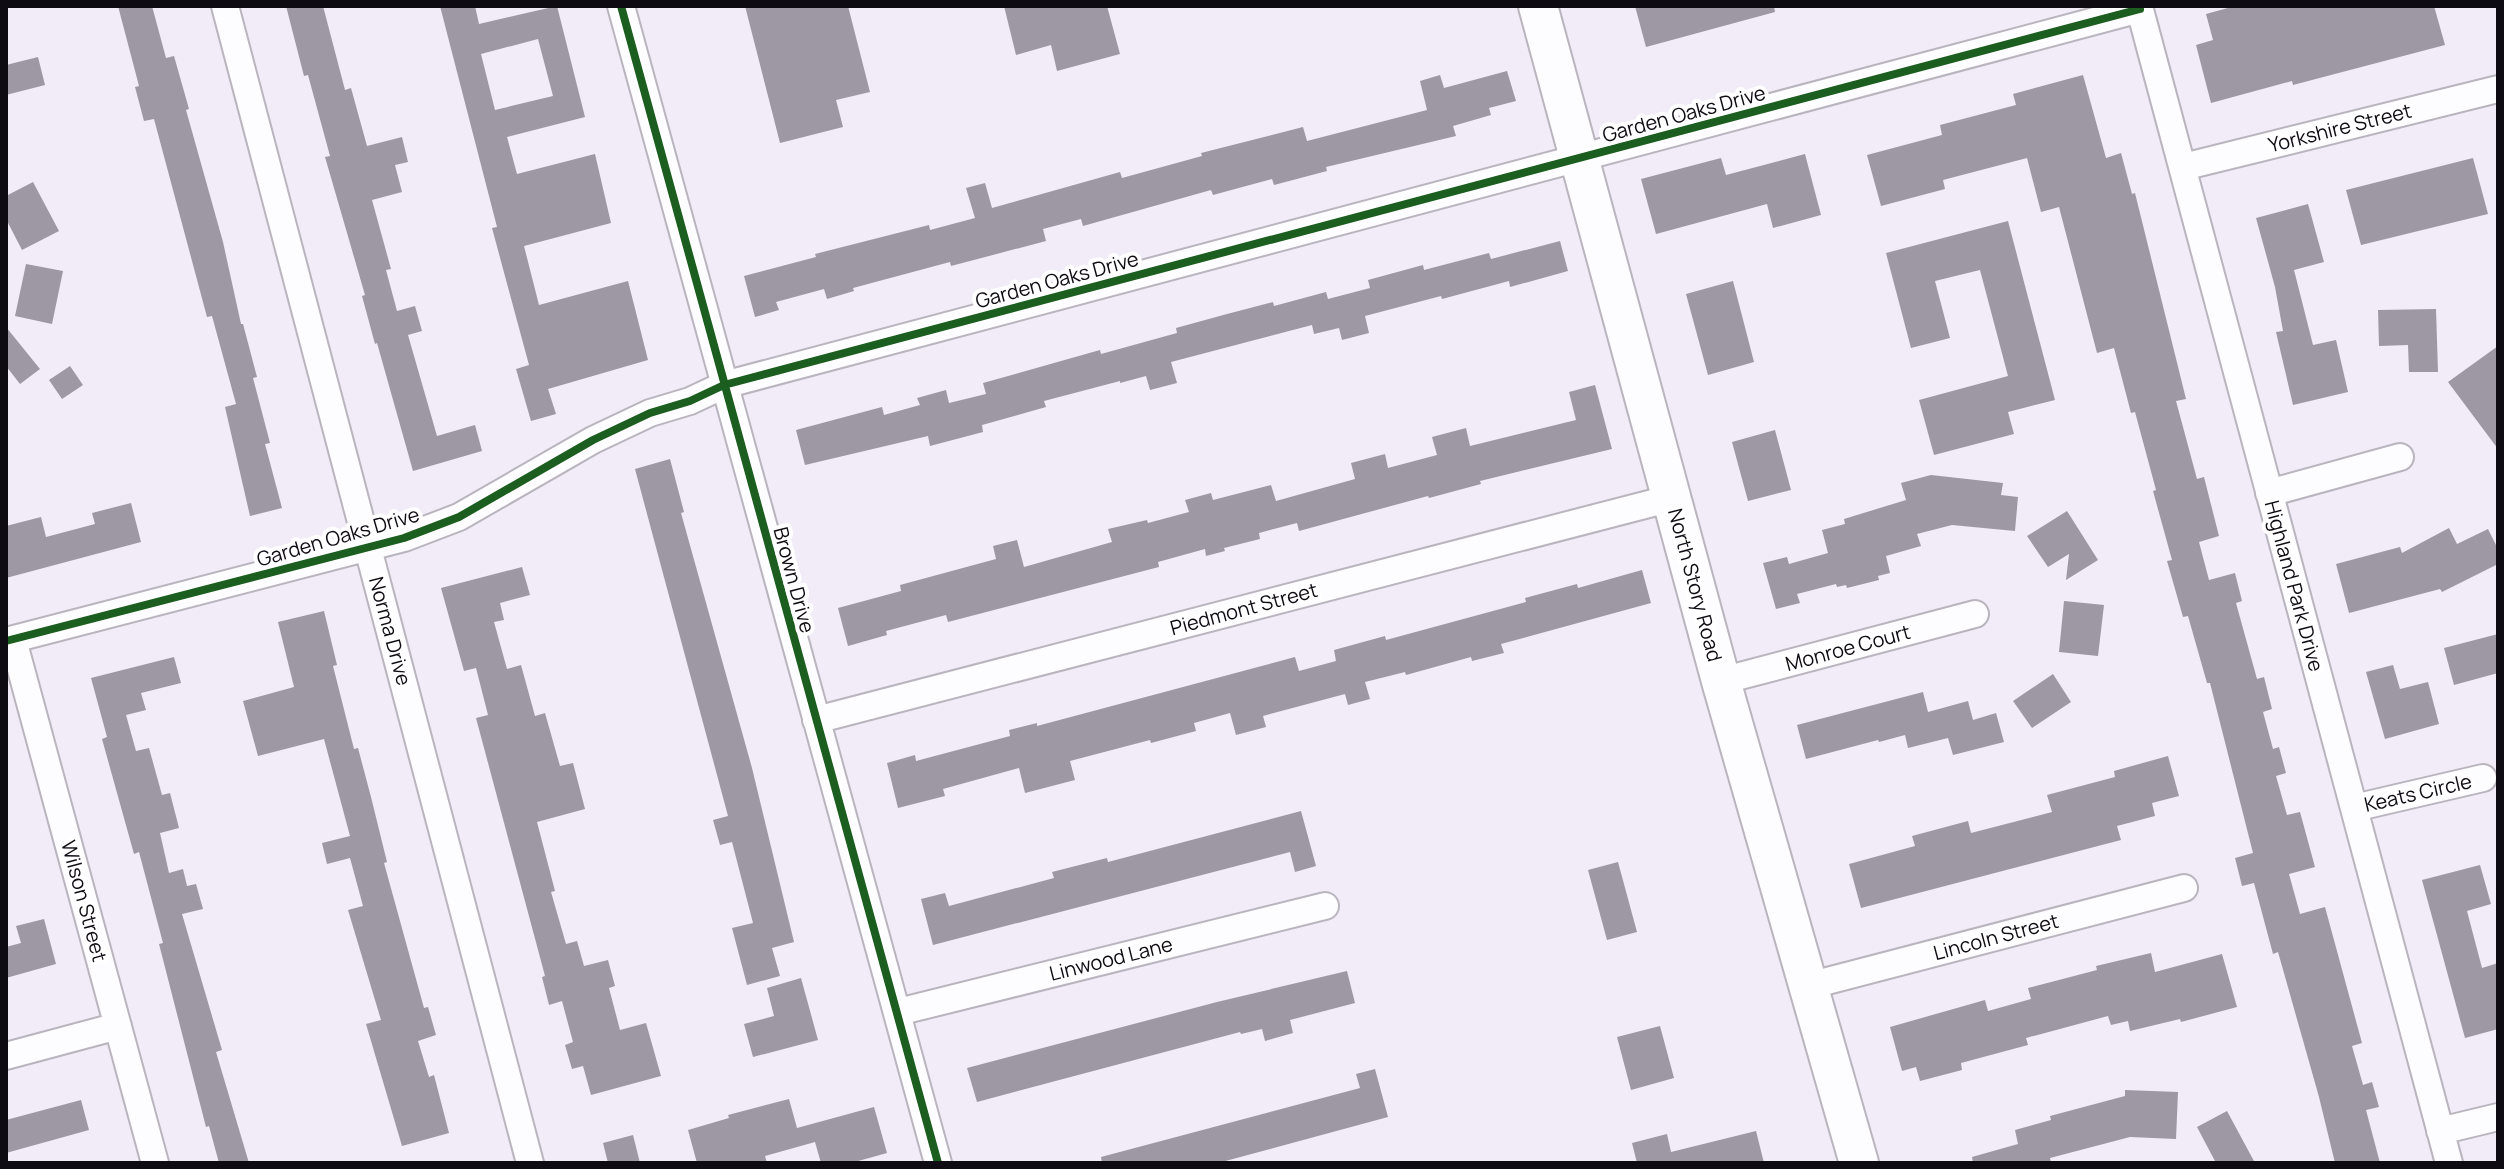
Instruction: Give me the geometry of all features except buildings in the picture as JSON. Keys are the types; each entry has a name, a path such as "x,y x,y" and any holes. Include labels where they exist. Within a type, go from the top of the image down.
{"main road":[{"name":"North Story Road","path":"1538,6 1721,681 1859,1163"}],"street":[{"name":"Norma Drive","path":"225,6 530,1163"},
{"name":"Brown Drive","path":"621,6 938,1163"},
{"name":"Garden Oaks Drive","path":"9,640 404,538 459,517 593,440 650,413 690,401 724,385 2140,8"},
{"name":"Highland Park Drive","path":"2140,8 2449,1163"},
{"name":"Yorkshire Street","path":"2183,167 2498,89"},
{"path":"2269,493 2400,457"},
{"name":"Piedmont Street","path":"816,720 1672,498"},
{"name":"Monroe Court","path":"1721,681 1975,614"},
{"name":"Wilson Street","path":"9,640 155,1163"},
{"name":"Keats Circle","path":"2354,808 2483,778"},
{"name":"Lincoln Street","path":"1808,986 2184,888"},
{"name":"Linwood Lane","path":"898,1012 1325,906"},
{"path":"6,1056 118,1026"},
{"path":"2440,1131 2498,1117"}],"cycle path":[{"path":"621,6 938,1163"},
{"path":"6,641 404,538 459,517 593,440 650,413 690,401 724,385 2140,9 2139,6"}]}
